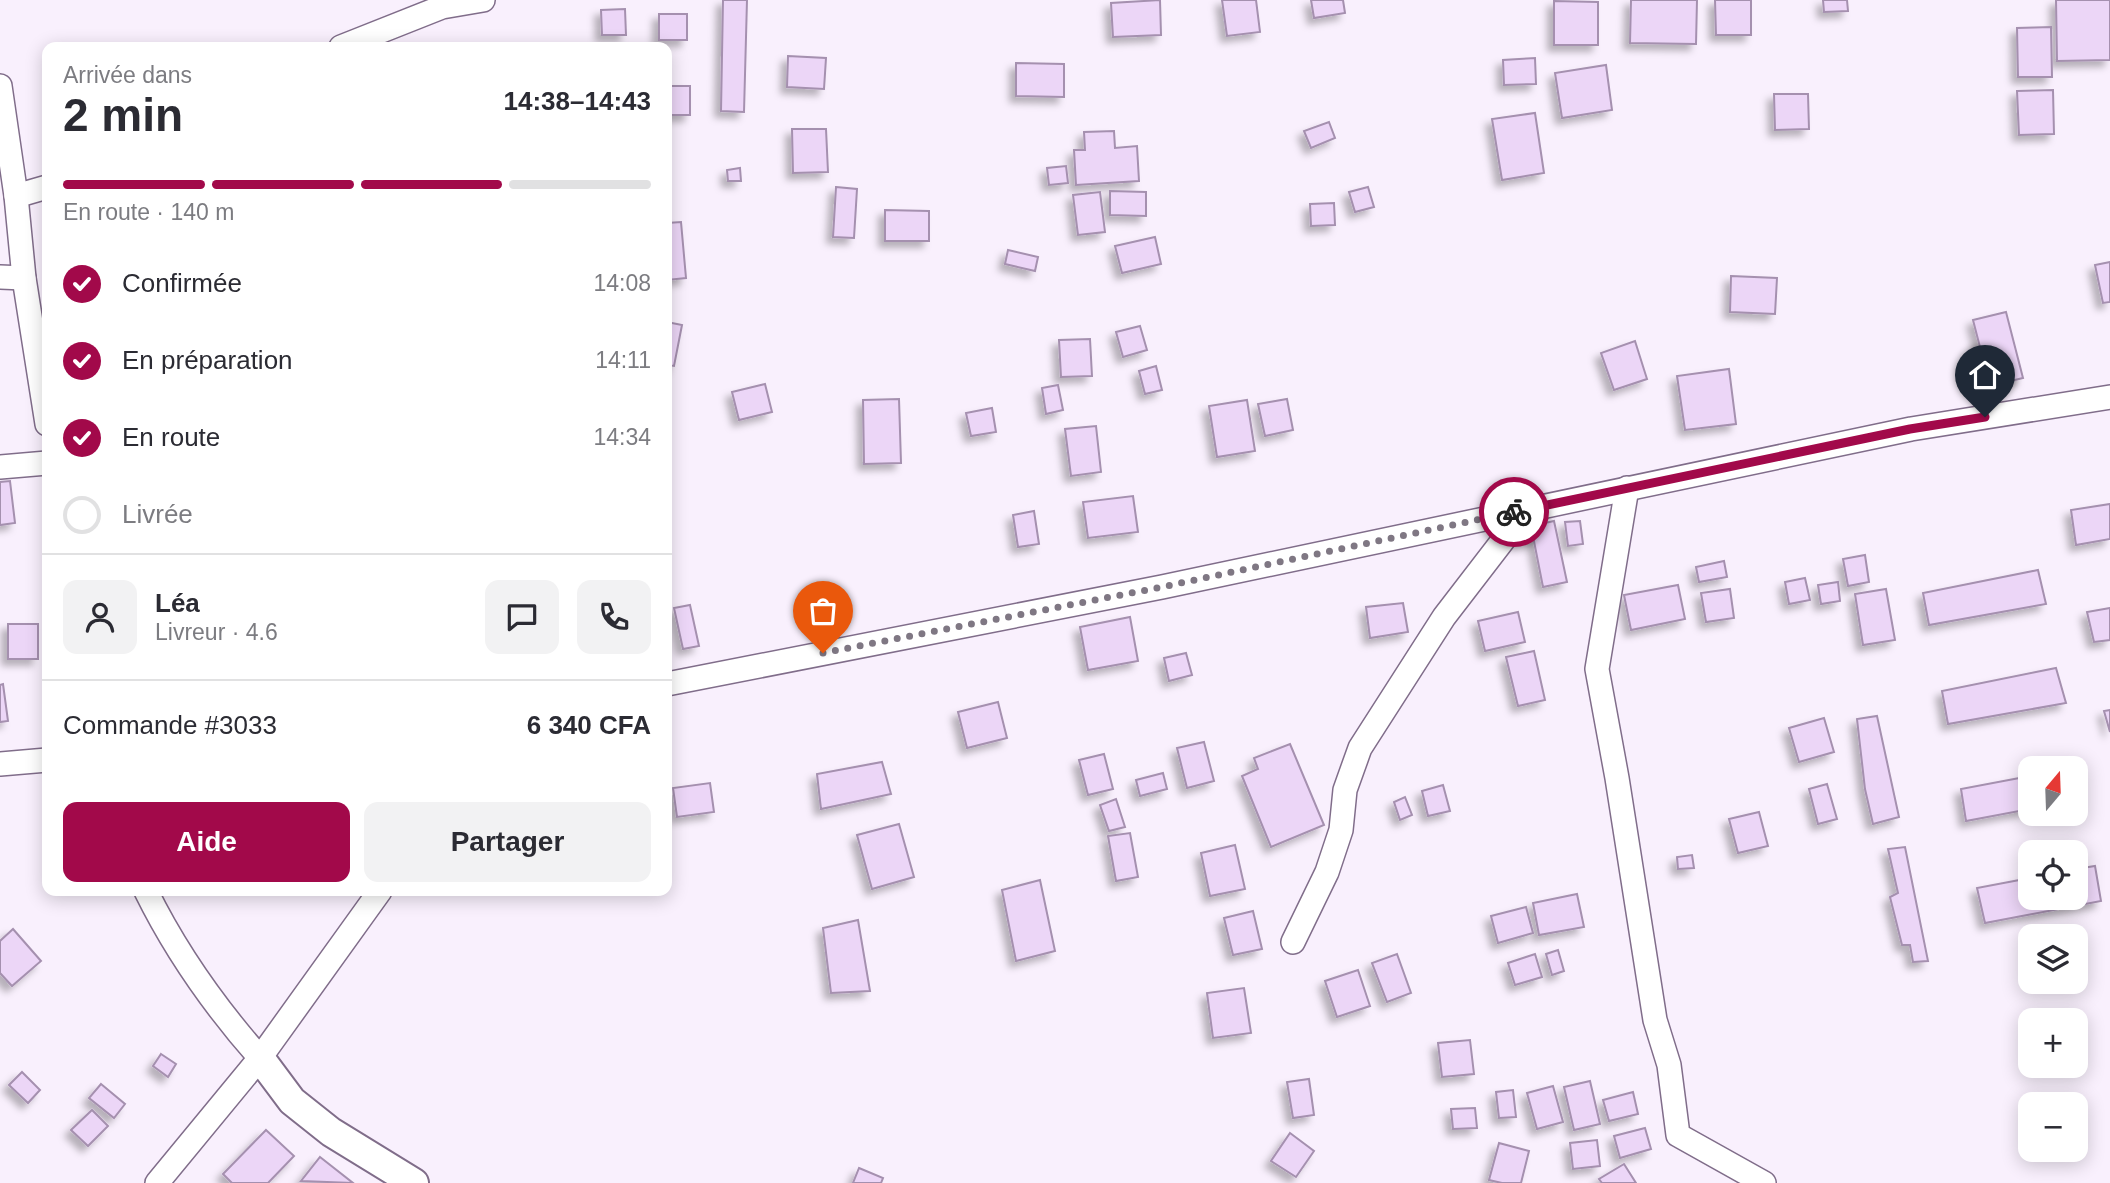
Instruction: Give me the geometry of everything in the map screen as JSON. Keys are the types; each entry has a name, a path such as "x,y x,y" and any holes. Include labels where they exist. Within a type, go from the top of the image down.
{"street":[{"path":"354,42 442,7 483,0"},
{"path":"0,86 16,196 24,278 42,392"},
{"path":"16,196 42,188"},
{"path":"0,277 24,278"},
{"path":"672,683 1162,587 1910,429 2110,397"},
{"path":"0,467 42,463"},
{"path":"1628,488 1597,669 1655,1020 1669,1065 1678,1135 1764,1183"},
{"path":"1293,942 1327,872 1341,830 1345,790 1360,748 1444,617 1527,509"},
{"path":"0,764 42,760"},
{"path":"149,896 184,958 222,1015 260,1058 292,1101 331,1132 414,1183"},
{"path":"157,1183 260,1058 376,896"}],"building":[{"path":"723,0 747,0 744,112 721,111"},
{"path":"1160,0 1161,35 1113,37 1111,3"},
{"path":"1222,0 1256,0 1260,32 1227,36"},
{"path":"1311,0 1343,0 1345,13 1314,18"},
{"path":"1631,0 1697,0 1696,44 1630,43"},
{"path":"1715,0 1751,0 1751,35 1716,35"},
{"path":"1823,0 1847,0 1848,11 1824,12"},
{"path":"2056,0 2110,0 2110,60 2057,61"},
{"path":"1554,1 1598,2 1598,45 1554,45"},
{"path":"625,9 626,35 602,35 601,10"},
{"path":"659,14 687,14 687,40 659,40"},
{"path":"2051,27 2052,77 2018,77 2017,28"},
{"path":"788,56 826,58 824,89 787,87"},
{"path":"1535,58 1536,84 1504,85 1503,60"},
{"path":"1016,63 1064,64 1064,97 1016,96"},
{"path":"1606,65 1612,110 1562,118 1555,73"},
{"path":"672,86 690,86 690,115 672,115"},
{"path":"2053,90 2054,134 2019,135 2017,91"},
{"path":"1774,94 1808,94 1809,129 1775,130"},
{"path":"1535,113 1544,173 1502,180 1492,119"},
{"path":"1329,122 1335,138 1311,148 1304,131"},
{"path":"792,129 826,129 828,172 793,173"},
{"path":"1114,131 1115,148 1137,146 1139,181 1076,185 1074,150 1085,150 1084,132"},
{"path":"1066,166 1068,183 1049,185 1047,168"},
{"path":"740,168 741,181 728,181 727,170"},
{"path":"836,187 857,189 854,238 833,237"},
{"path":"1368,187 1374,207 1355,212 1349,192"},
{"path":"1110,191 1146,192 1146,216 1110,215"},
{"path":"1100,192 1105,232 1078,235 1073,195"},
{"path":"1334,203 1335,225 1311,226 1310,204"},
{"path":"885,210 929,211 929,241 885,241"},
{"path":"681,222 686,278 672,279 672,223"},
{"path":"1155,237 1161,264 1122,273 1115,246"},
{"path":"1008,250 1038,257 1035,271 1005,264"},
{"path":"2110,262 2110,302 2103,303 2095,265"},
{"path":"1731,276 1777,278 1775,314 1730,312"},
{"path":"2006,312 2023,378 1990,386 1973,320"},
{"path":"672,323 682,325 672,366"},
{"path":"1140,326 1147,350 1123,357 1116,332"},
{"path":"1090,339 1092,376 1061,377 1059,340"},
{"path":"1635,341 1647,379 1614,390 1601,353"},
{"path":"1156,366 1162,390 1145,394 1139,371"},
{"path":"1729,369 1736,424 1685,430 1677,376"},
{"path":"765,384 772,412 739,420 732,392"},
{"path":"1058,385 1063,410 1046,414 1042,388"},
{"path":"899,399 901,463 864,464 863,400"},
{"path":"1287,399 1293,430 1265,436 1258,404"},
{"path":"1247,400 1255,451 1217,457 1209,406"},
{"path":"992,408 996,432 971,436 966,413"},
{"path":"1096,426 1101,472 1071,476 1065,429"},
{"path":"10,481 15,523 0,525 0,482"},
{"path":"1133,496 1138,532 1088,538 1083,502"},
{"path":"2110,504 2110,539 2076,545 2071,510"},
{"path":"1034,511 1039,544 1018,547 1013,515"},
{"path":"1554,521 1567,582 1543,587 1531,526"},
{"path":"1580,521 1583,544 1568,546 1565,522"},
{"path":"1865,555 1869,582 1848,586 1843,559"},
{"path":"1724,561 1727,577 1699,582 1696,567"},
{"path":"2038,570 2046,604 1929,625 1923,593"},
{"path":"1805,578 1810,600 1789,604 1785,582"},
{"path":"1838,582 1840,601 1821,604 1818,585"},
{"path":"1678,585 1685,619 1631,630 1624,595"},
{"path":"1730,589 1734,618 1706,622 1701,593"},
{"path":"1886,589 1895,640 1863,645 1855,594"},
{"path":"1403,603 1408,632 1370,638 1366,607"},
{"path":"690,605 699,646 683,649 674,608"},
{"path":"2110,608 2110,640 2094,642 2087,612"},
{"path":"1518,612 1525,642 1485,651 1478,621"},
{"path":"1130,617 1138,661 1088,670 1080,627"},
{"path":"8,624 38,624 38,659 8,659"},
{"path":"1534,651 1545,700 1518,706 1506,657"},
{"path":"1186,653 1192,675 1169,681 1164,658"},
{"path":"2056,668 2066,703 1948,724 1942,691"},
{"path":"3,684 8,721 0,722 0,685"},
{"path":"998,702 1007,738 967,748 958,712"},
{"path":"2110,710 2110,732 2104,711"},
{"path":"1877,716 1899,817 1873,824 1865,789 1857,719"},
{"path":"1824,718 1834,752 1799,762 1789,728"},
{"path":"1204,742 1214,781 1187,788 1177,748"},
{"path":"1290,744 1324,825 1271,847 1242,776 1258,769 1254,758"},
{"path":"1104,754 1113,789 1088,795 1079,760"},
{"path":"882,762 891,794 821,809 817,774"},
{"path":"1163,773 1167,789 1140,796 1136,780"},
{"path":"2018,778 2018,811 1966,821 1961,789"},
{"path":"710,783 714,812 677,817 673,788"},
{"path":"1827,784 1837,819 1818,824 1809,789"},
{"path":"1443,785 1450,811 1428,816 1422,791"},
{"path":"1405,797 1412,815 1400,820 1394,802"},
{"path":"1116,799 1125,827 1109,831 1100,805"},
{"path":"1759,812 1768,846 1738,853 1729,819"},
{"path":"899,824 914,877 872,889 857,835"},
{"path":"1130,833 1138,877 1116,881 1108,836"},
{"path":"1235,845 1245,889 1210,896 1201,853"},
{"path":"1905,847 1928,961 1913,962 1910,945 1902,945 1890,897 1898,893 1888,849"},
{"path":"1692,855 1694,868 1678,869 1677,857"},
{"path":"2095,866 2101,901 2088,903 2088,867"},
{"path":"1040,880 1055,951 1016,961 1002,890"},
{"path":"2018,880 2018,910 2054,910 1985,923 1977,888"},
{"path":"1577,894 1584,927 1539,935 1533,903"},
{"path":"1526,907 1533,933 1498,943 1491,916"},
{"path":"1253,911 1262,949 1233,955 1224,918"},
{"path":"858,920 870,991 831,993 823,928"},
{"path":"13,929 41,961 12,986 0,973 0,941"},
{"path":"1558,950 1564,971 1552,975 1546,954"},
{"path":"1397,954 1411,993 1387,1002 1372,963"},
{"path":"1535,954 1542,977 1515,985 1508,963"},
{"path":"1358,970 1370,1006 1337,1017 1325,981"},
{"path":"1244,988 1251,1033 1213,1038 1207,993"},
{"path":"1470,1040 1474,1074 1442,1077 1438,1043"},
{"path":"161,1054 176,1064 168,1077 153,1066"},
{"path":"22,1072 40,1090 28,1103 9,1085"},
{"path":"1309,1079 1314,1115 1293,1118 1287,1082"},
{"path":"1590,1081 1600,1124 1574,1130 1564,1087"},
{"path":"101,1084 125,1104 114,1118 89,1098"},
{"path":"1553,1086 1563,1122 1537,1129 1527,1093"},
{"path":"1513,1090 1516,1117 1499,1118 1496,1092"},
{"path":"1633,1092 1638,1114 1609,1121 1603,1100"},
{"path":"1475,1108 1477,1128 1453,1129 1451,1109"},
{"path":"92,1110 108,1126 88,1146 71,1130"},
{"path":"1645,1128 1651,1149 1620,1158 1614,1136"},
{"path":"266,1130 294,1156 268,1183 232,1183 223,1174"},
{"path":"1290,1133 1314,1151 1296,1177 1271,1161"},
{"path":"1597,1140 1600,1166 1573,1169 1570,1143"},
{"path":"1499,1143 1529,1151 1521,1183 1489,1180"},
{"path":"320,1157 353,1183 301,1181"},
{"path":"1624,1164 1636,1183 1602,1183 1599,1179"},
{"path":"859,1168 883,1178 881,1183 853,1183"}],"way so far":[{"path":"823,653 1162,587 1514,512"}],"route":[{"path":"1514,512 1910,429 1985,417"}]}
